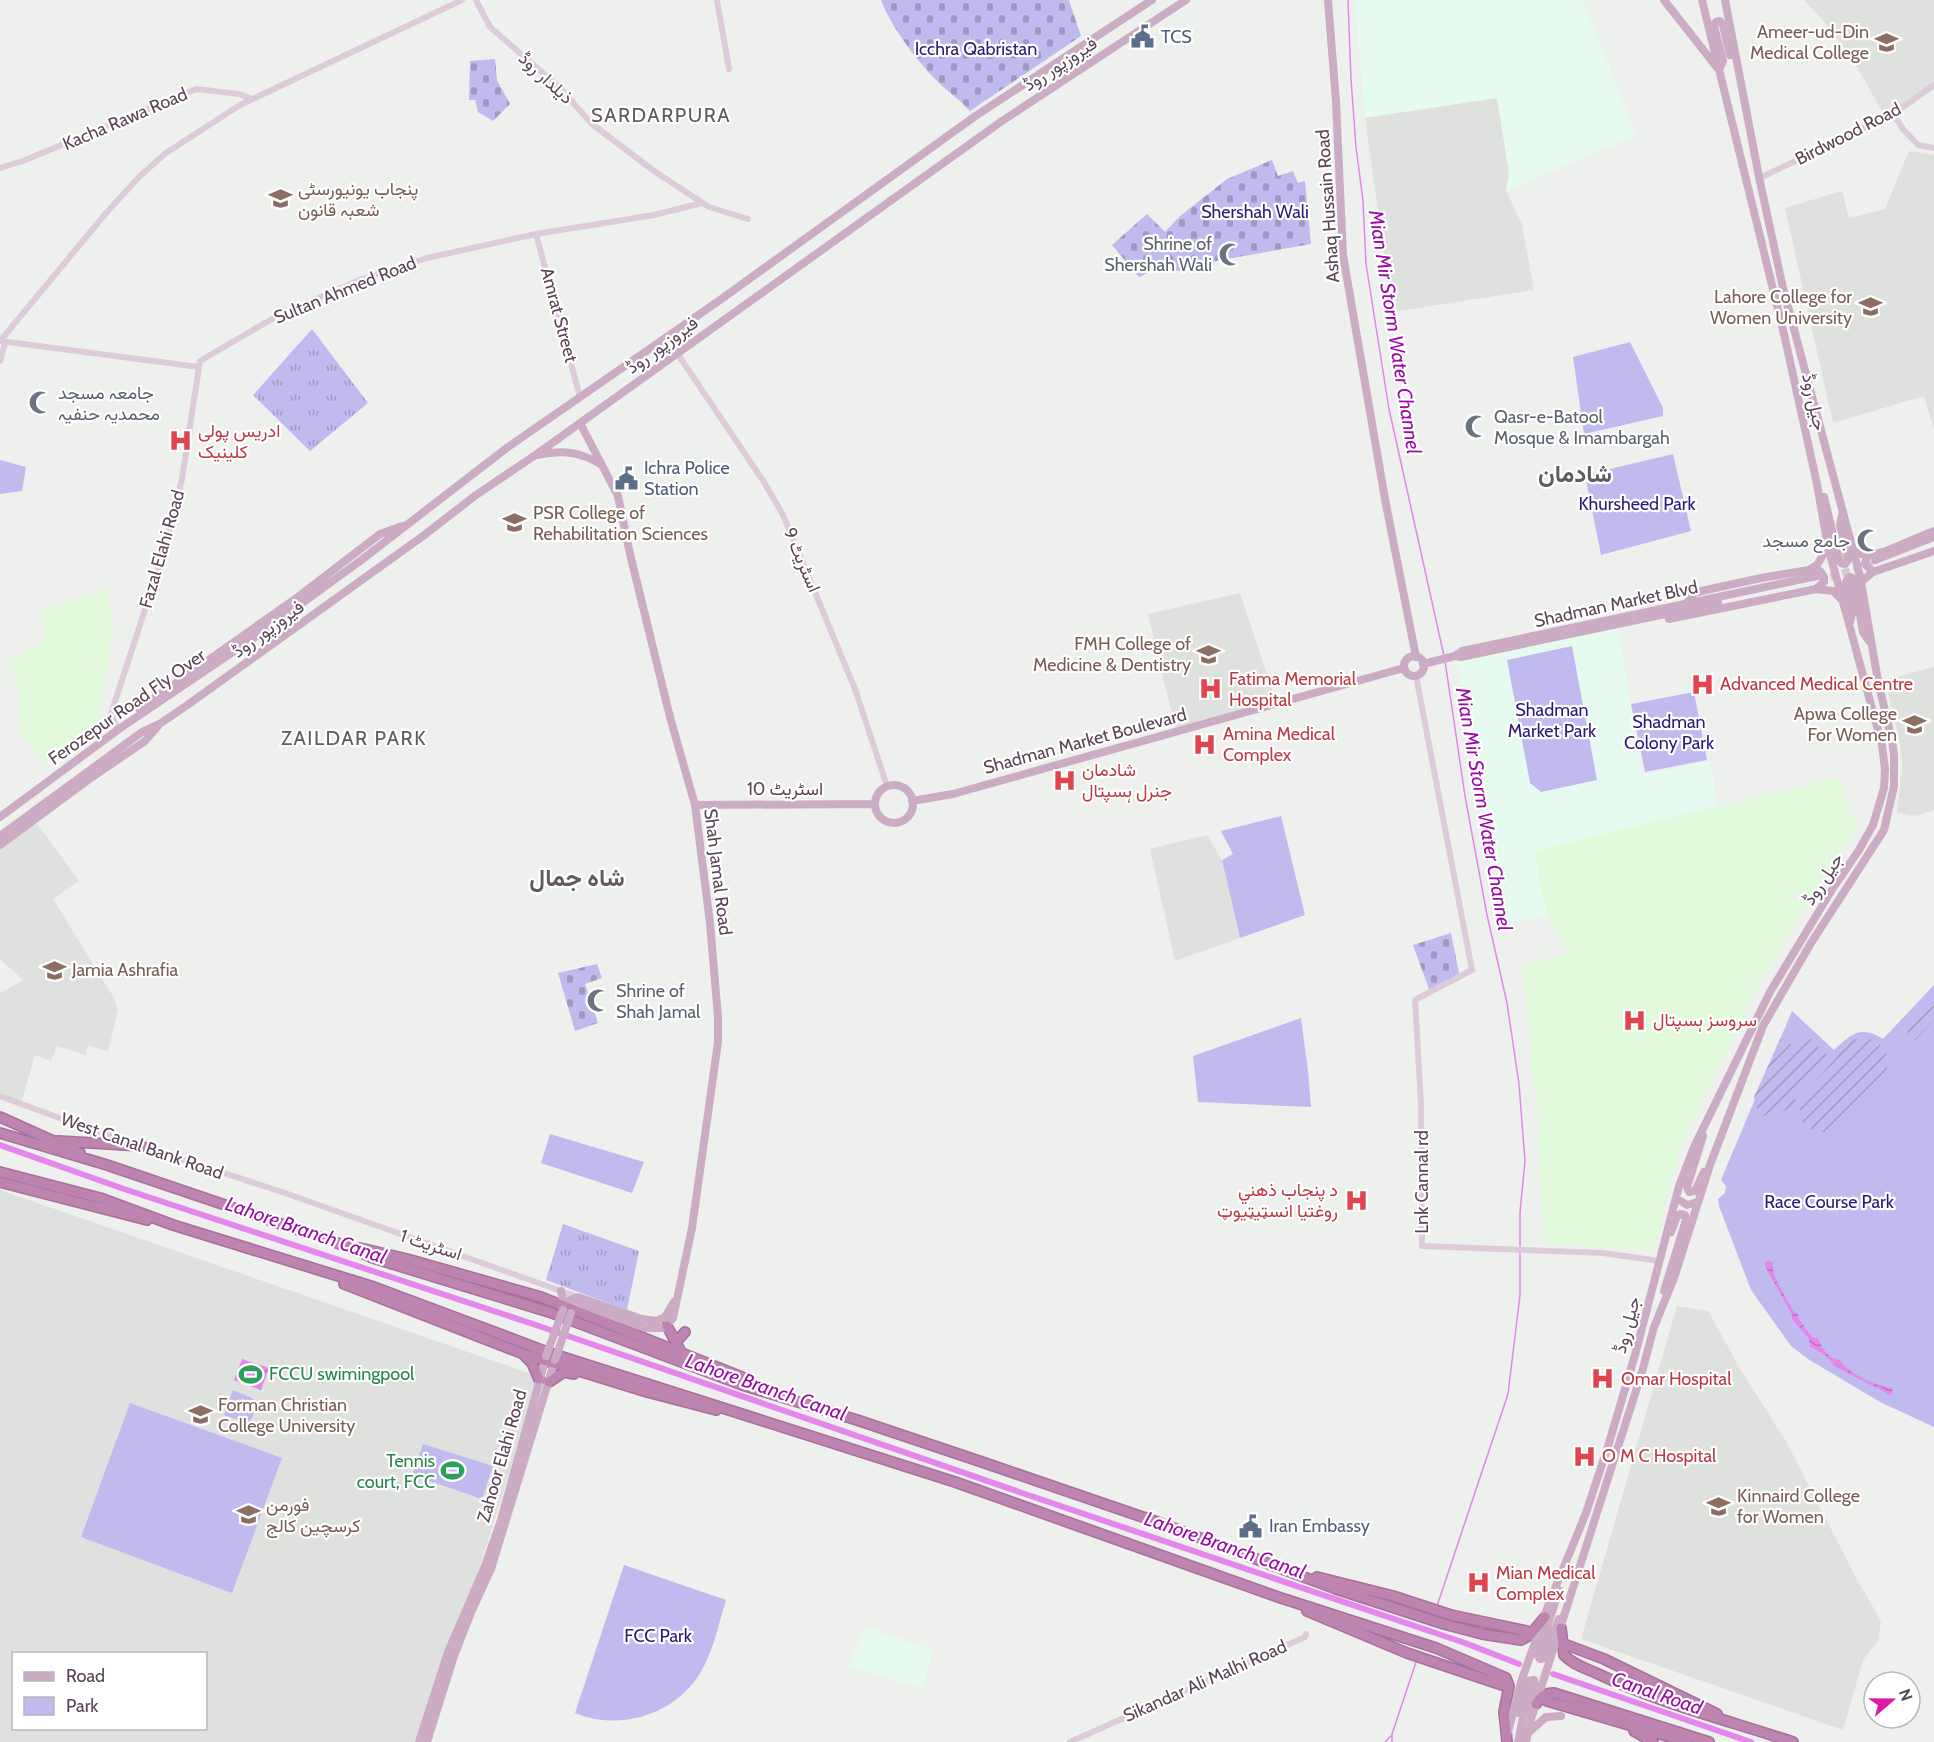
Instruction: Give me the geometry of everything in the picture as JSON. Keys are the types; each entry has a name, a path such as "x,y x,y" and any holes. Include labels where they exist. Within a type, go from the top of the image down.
{"highway":[{"path":"0,1117 107,1166"},
{"path":"0,1133 107,1166 346,1246 373,1258 549,1312 742,1385 857,1420 1139,1516 1336,1589 1482,1634 1511,1639 1525,1639 1545,1617"},
{"path":"52,1141 142,1146"},
{"path":"0,1172 100,1198 173,1225 374,1287 550,1353 955,1482 1278,1597 1436,1648 1506,1678 1509,1686 1504,1712 1507,1741"},
{"path":"0,1182 173,1225"},
{"path":"346,1246 374,1250 532,1294 742,1377 769,1392"},
{"path":"291,1263 521,1353 709,1409 759,1418"},
{"path":"667,1326 681,1352"},
{"path":"676,1342 685,1332"},
{"path":"521,1353 532,1363 544,1381 564,1372 576,1375 582,1373"},
{"path":"1292,1572 1356,1586 1451,1615 1527,1631"},
{"path":"1278,1597 1407,1653 1502,1685"},
{"path":"1561,1628 1564,1655 1610,1680 1700,1713 1793,1742"},
{"path":"1567,1644 1605,1659 1728,1720"},
{"path":"1536,1704 1541,1697 1554,1693 1709,1742"},
{"path":"1547,1701 1687,1742"},
{"path":"1621,1724 1653,1742"}],"main road":[{"name":"فیروزپور روڈ","path":"360,561 508,447 734,290 997,102 1152,0"},
{"name":"فیروزپور روڈ","path":"0,836 141,732 161,723 343,594 476,495 534,456 1002,120 1186,0"},
{"name":"Ashaq Hussain Road","path":"1328,0 1336,102 1343,255 1385,499 1416,657"},
{"path":"1664,0 1719,70 1723,62 1714,26 1718,21 1723,25 1733,70 1740,79"},
{"name":"جیل روڈ","path":"1507,1741 1521,1682 1586,1513 1625,1391 1676,1198 1694,1147 1770,992 1833,888 1859,850 1873,825 1882,799 1885,769 1882,745 1828,547 1817,484 1784,334 1702,0"},
{"name":"جیل روڈ","path":"1526,1742 1654,1327 1674,1278 1698,1202 1763,1026 1811,943 1884,830 1892,799 1894,755 1861,582 1786,299 1759,177 1725,0"},
{"path":"1123,19 1114,29 1059,65 1061,75 1069,73 1120,39 1135,32"},
{"path":"997,102 1009,99 1047,73 1054,72 1057,78 1002,120"},
{"name":"Shah Jamal Road","path":"580,423 618,496 670,717 695,805 710,923 718,1042 692,1228 675,1313 667,1326"},
{"path":"534,456 573,452 587,456 602,465"},
{"path":"1817,484 1824,497 1839,559 1843,564 1848,560 1840,525 1842,511"},
{"name":"فیروزپور روڈ","path":"0,811 298,597 380,534 411,522"},
{"path":"1861,582 1873,563 1886,551 1934,531"},
{"path":"1873,563 1934,537"},
{"path":"1873,563 1934,543"},
{"path":"1809,570 1817,565 1828,547"},
{"path":"1854,551 1873,563 1934,551"},
{"name":"Ferozepur Road Fly Over","path":"0,817 119,729 261,633 360,561"},
{"path":"1460,655 1644,619 1656,622 1824,582 1824,577 1820,572 1809,570 1761,578 1694,593 1686,604"},
{"path":"1850,627 1852,614 1846,582 1849,577 1854,581 1863,632 1872,647"},
{"path":"1817,582 1833,591 1844,603"},
{"name":"Shadman Market Blvd","path":"1423,664 1686,604 1817,582"},
{"path":"1416,657 1423,664 1421,673 1416,676 1410,675 1404,668 1407,659 1416,657"},
{"name":"Shadman Market Boulevard","path":"912,801 952,794 1404,668"},
{"name":"فیروزپور روڈ","path":"0,845 145,741 161,723"},
{"path":"893,785 906,790 912,801 909,816 900,822 882,820 876,810 878,793 887,786 893,785"},
{"name":"اسٹریٹ 10","path":"695,805 875,804"},
{"path":"1710,1114 1687,1187 1690,1192 1696,1190 1724,1130"},
{"path":"1676,1198 1687,1205 1698,1202"},
{"path":"1654,1327 1686,1220 1683,1214 1677,1216 1659,1261"},
{"path":"561,1291 568,1310"},
{"path":"568,1310 571,1298 578,1297 652,1322 667,1315 679,1293"},
{"path":"568,1310 580,1304 645,1328 662,1329 667,1326"},
{"name":"Zahoor Elahi Road","path":"427,1742 457,1648 492,1569 550,1360 568,1310"},
{"name":"Zahoor Elahi Road","path":"419,1742 448,1652 485,1566 501,1520 544,1381"},
{"path":"1562,1574 1556,1602 1538,1656 1540,1659 1544,1658 1563,1610 1570,1600"},
{"path":"1508,1729 1528,1681 1533,1679 1536,1682 1523,1717 1518,1742"},
{"path":"1527,1733 1546,1717 1561,1716"}],"street":[{"path":"0,361 2,341 107,212 165,153 240,105 347,52 462,0"},
{"name":"ذیلدار روڈ","path":"476,0 490,27 560,88 592,124 654,171 709,207 748,219"},
{"path":"717,0 729,69"},
{"name":"Birdwood Road","path":"1759,177 1893,114 1934,85"},
{"name":"Kacha Rawa Road","path":"0,168 23,161 196,89 239,94 252,99"},
{"path":"1893,114 1918,145 1934,148"},
{"name":"Sultan Ahmed Road","path":"199,367 200,361 277,316 360,280 427,258 537,234 654,214 702,202"},
{"name":"Amrat Street","path":"537,234 580,397"},
{"path":"2,341 199,367"},
{"name":"اسٹریٹ 9","path":"676,353 764,482 783,515 855,690 887,786"},
{"name":"Fazal Elahi Road","path":"116,726 111,714 159,568 182,479 199,367"},
{"name":"Lnk Cannal rd","path":"1416,676 1472,970 1415,1000 1421,1104 1422,1246 1603,1253 1659,1261"},
{"name":"West Canal Bank Road","path":"0,1096 84,1128 285,1193"},
{"name":"اسٹریٹ 1","path":"285,1193 578,1297"},
{"name":"Sikandar Ali Malhi Road","path":"1070,1742 1305,1637 1306,1634"}],"shaded area":[{"path":"1355,0 1583,0 1636,135 1506,191 1509,174 1497,98 1365,118"},
{"name":"Ameer-ud-Din Medical College","path":"1804,0 1934,0 1934,85 1886,118 1853,60 1826,24"},
{"path":"1497,98 1509,174 1506,191 1522,224 1534,290 1392,312 1365,118"},
{"name":"Lahore College for Women University","path":"1909,151 1934,155 1934,430 1924,396 1833,423 1785,208 1842,191 1849,218 1885,209"},
{"path":"105,588 113,625 100,719 43,763 18,727 20,696 9,662 46,638 38,613"},
{"name":"FMH College of Medicine & Dentistry","path":"1240,593 1276,701 1176,731 1148,614"},
{"path":"1618,625 1642,775 1710,761 1718,806 1535,851 1540,886 1548,916 1508,922 1455,656"},
{"name":"Apwa College For Women","path":"1934,667 1934,810 1916,816 1897,813 1902,767 1900,744 1885,680"},
{"name":"سروسز ہسپتال","path":"1838,777 1858,826 1816,889 1757,988 1699,1106 1677,1158 1654,1250 1543,1244 1537,1098 1530,1068 1531,1052 1522,964 1569,954 1548,916 1540,886 1535,851"},
{"name":"Jamia Ashrafia","path":"36,822 79,881 53,899 114,998 118,1009 108,1052 88,1045 85,1055 57,1046 51,1061 35,1055 21,1104 0,1095 0,993 23,980 0,959 0,849"},
{"path":"1207,835 1222,860 1240,938 1175,961 1150,849"},
{"name":"فورمن کرسچین کالج","path":"0,1190 540,1377 424,1742 0,1742"},
{"name":"Kinnaird College for Women","path":"1677,1306 1708,1311 1741,1370 1787,1443 1852,1570 1881,1621 1878,1641 1863,1660 1843,1730 1581,1639"},
{"path":"866,1627 933,1650 922,1688 848,1667"}],"green space":[{"name":"Icchra Qabristan","path":"881,0 1069,0 1081,36 970,111 921,63 897,31"},
{"path":"495,59 497,80 510,104 493,121 478,112 475,100 469,100 470,61"},
{"name":"Shershah Wali","path":"1272,160 1278,176 1293,171 1298,183 1305,181 1311,244 1216,261 1196,270 1194,267 1172,272 1169,263 1139,277 1112,245 1147,214 1165,232 1179,217 1227,179"},
{"path":"312,329 368,403 310,451 253,395"},
{"path":"1630,342 1663,408 1663,416 1584,434 1573,357"},
{"name":"Khursheed Park","path":"1673,454 1691,531 1601,555 1585,475"},
{"path":"0,460 26,467 22,491 0,494"},
{"name":"Shadman Market Park","path":"1572,646 1597,780 1541,792 1530,783 1507,660"},
{"name":"Shadman Colony Park","path":"1694,692 1707,760 1645,772 1631,704"},
{"path":"1281,816 1305,915 1240,938 1222,860 1233,854 1221,831"},
{"path":"1451,933 1460,978 1430,992 1413,945"},
{"path":"597,964 602,978 585,984 598,1023 575,1031 558,973"},
{"name":"Race Course Park","path":"1934,985 1934,1427 1880,1402 1808,1359 1791,1346 1751,1290 1718,1199 1725,1193 1726,1186 1721,1180 1792,1011 1834,1050 1857,1033 1868,1033 1883,1039"},
{"path":"1934,993 1934,1020 1915,1040 1902,1027"},
{"path":"1301,1018 1311,1107 1198,1102 1193,1056"},
{"path":"1806,1034 1830,1058 1796,1095 1794,1105 1786,1110 1759,1117 1754,1097 1780,1039 1798,1048"},
{"path":"1860,1038 1873,1040 1883,1047 1888,1058 1887,1070 1835,1128 1824,1132 1810,1129 1801,1120 1799,1104 1802,1096 1851,1041"},
{"path":"550,1134 644,1162 632,1193 541,1163"},
{"path":"563,1224 639,1251 627,1310 546,1280"},
{"path":"233,1390 258,1401 250,1424 224,1415"},
{"path":"130,1403 282,1458 232,1593 81,1537"},
{"name":"Tennis court, FCC","path":"423,1444 493,1466 482,1499 412,1475"},
{"name":"FCC Park","path":"624,1565 726,1600 706,1662 691,1685 678,1698 663,1708 629,1719 593,1718 575,1713"}],"water":[{"path":"1768,1260 1773,1263 1774,1274 1784,1295 1812,1337 1818,1338 1826,1352 1832,1358 1840,1360 1849,1370 1879,1385 1892,1388 1891,1395 1834,1366 1824,1355 1810,1347 1809,1339 1792,1319 1792,1315 1765,1266"},
{"name":"FCCU swimingpool","path":"242,1359 269,1368 261,1390 234,1380"}],"waterway":[{"name":"Mian Mir Storm Water Channel","path":"1348,0 1351,79 1363,201 1366,264 1389,409 1444,656"},
{"name":"Mian Mir Storm Water Channel","path":"1445,661 1465,796 1487,915 1507,1003 1519,1084 1525,1161 1520,1212 1520,1246"},
{"name":"Lahore Branch Canal","path":"0,1145 124,1189 542,1327 1465,1643 1519,1664"},
{"name":"Mian Mir Storm Water Channel","path":"1437,1606 1508,1394 1520,1295 1520,1251"},
{"path":"1392,1742 1392,1734 1416,1662"},
{"name":"Canal Road","path":"1553,1674 1751,1742"},
{"path":"1385,1742 1391,1736"}],"tunnel":[{"path":"1819,580 1876,564"}],"place":[{"name":"TCS","path":"1143,37"},
{"name":"Ameer-ud-Din Medical College","path":"1887,42"},
{"name":"پنجاب یونیورسٹی شعبہ قانون","path":"280,199"},
{"name":"Shrine of Shershah Wali","path":"1230,254"},
{"name":"Lahore College for Women University","path":"1870,307"},
{"name":"جامعہ مسجد محمدیہ حنفیہ","path":"40,403"},
{"name":"Qasr-e-Batool Mosque & Imambargah","path":"1476,427"},
{"name":"ادریس پولی کلینیک","path":"180,441"},
{"name":"Ichra Police Station","path":"626,478"},
{"name":"PSR College of Rehabilitation Sciences","path":"515,523"},
{"name":"جامع مسجد","path":"1868,541"},
{"name":"FMH College of Medicine & Dentistry","path":"1209,654"},
{"name":"Advanced Medical Centre","path":"1702,684"},
{"name":"Fatima Memorial Hospital","path":"1211,689"},
{"name":"Apwa College For Women","path":"1915,724"},
{"name":"Amina Medical Complex","path":"1205,744"},
{"name":"شادمان جنرل ہسپتال","path":"1064,780"},
{"name":"Jamia Ashrafia","path":"54,970"},
{"name":"Shrine of Shah Jamal","path":"598,1001"},
{"name":"سروسز ہسپتال","path":"1635,1020"},
{"name":"د پنجاب ذهني روغتیا انسټیټیوټ","path":"1356,1200"},
{"name":"FCCU swimingpool","path":"251,1374"},
{"name":"Omar Hospital","path":"1603,1379"},
{"name":"Forman Christian College University","path":"200,1415"},
{"name":"O M C Hospital","path":"1584,1456"},
{"name":"Tennis court, FCC","path":"453,1471"},
{"name":"Kinnaird College for Women","path":"1719,1506"},
{"name":"فورمن کرسچین کالج","path":"248,1515"},
{"name":"Iran Embassy","path":"1251,1526"},
{"name":"Mian Medical Complex","path":"1478,1583"}],"district":[{"name":"SARDARPURA","path":"661,115"},
{"name":"شادمان","path":"1575,473"},
{"name":"ZAILDAR PARK","path":"354,738"},
{"name":"شاہ جمال","path":"577,877"}]}
